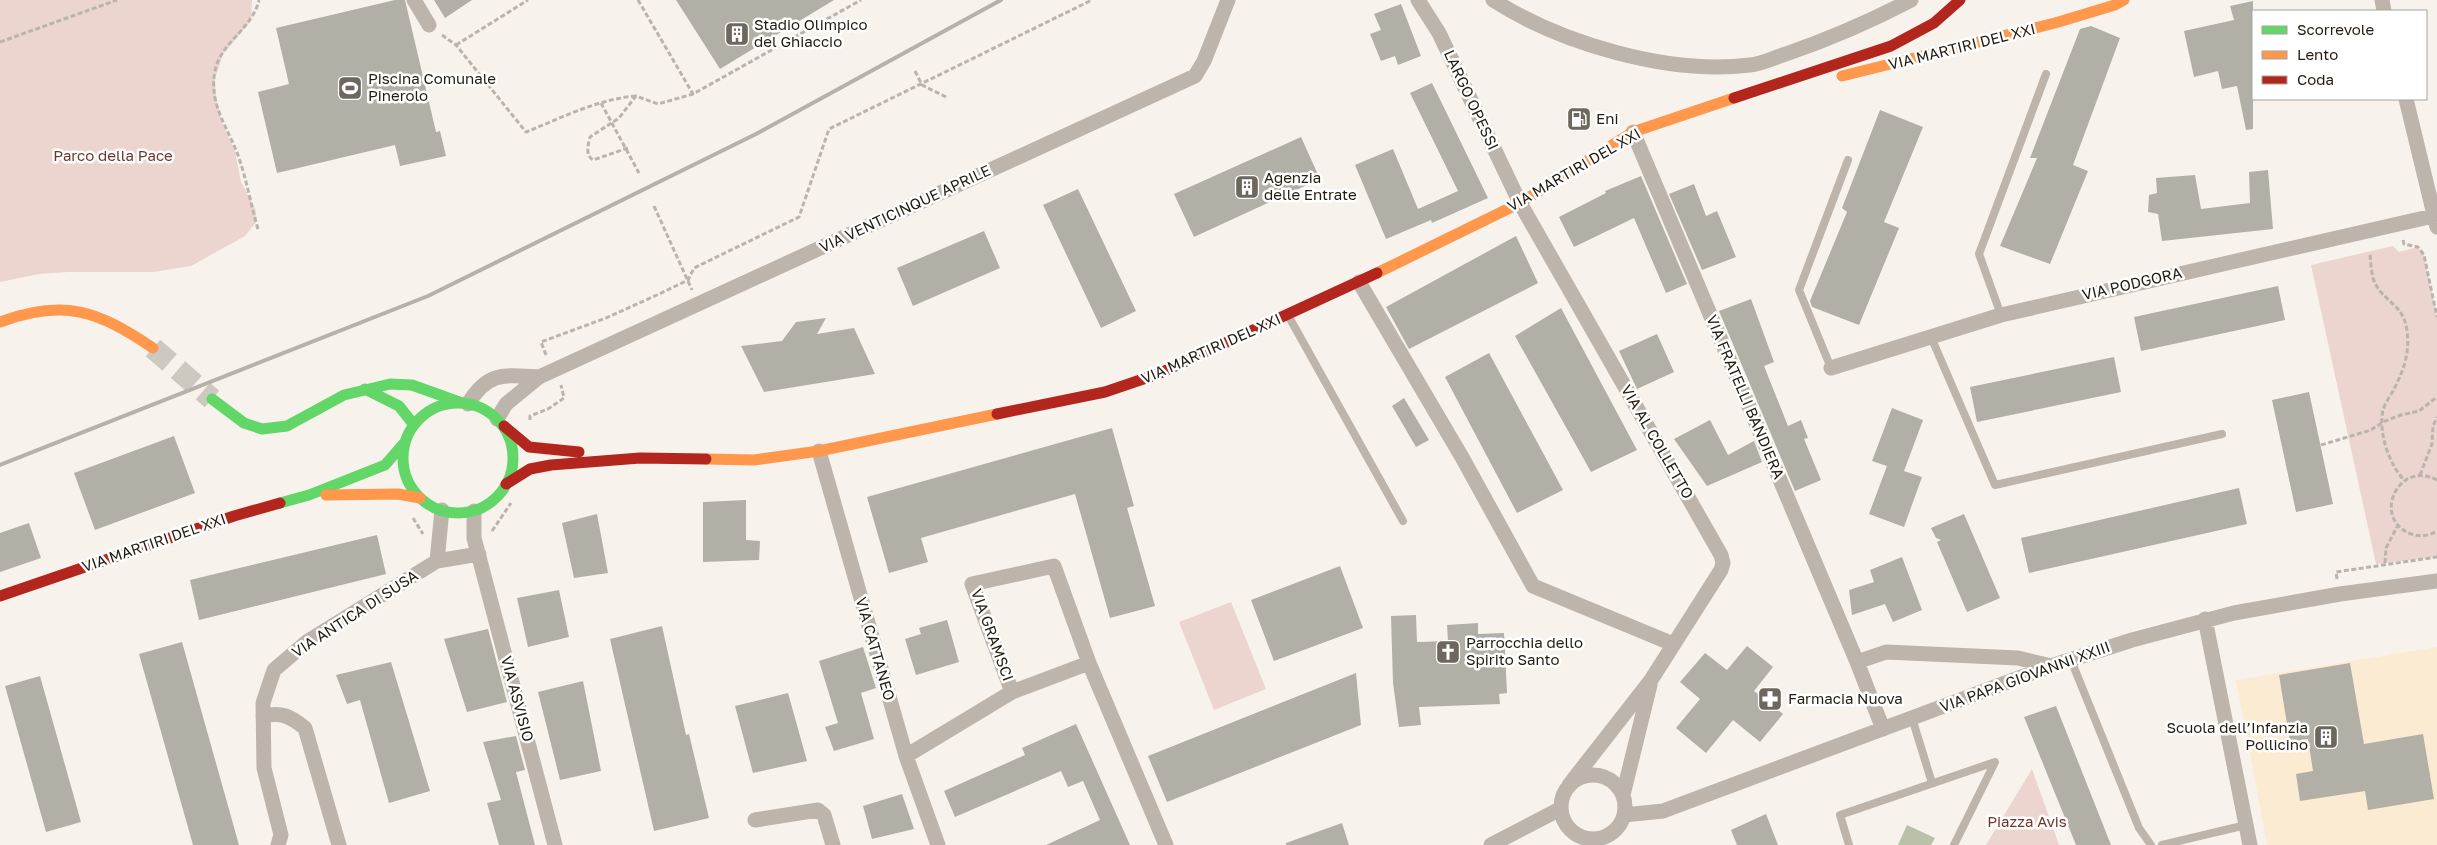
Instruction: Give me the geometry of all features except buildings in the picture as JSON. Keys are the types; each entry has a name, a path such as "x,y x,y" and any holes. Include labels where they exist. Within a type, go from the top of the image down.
{"street":[{"path":"414,0 429,25"},
{"name":"VIA VENTICINQUE APRILE","path":"539,377 554,372 1195,76 1204,61 1228,0"},
{"name":"LARGO OPESSI","path":"1418,0 1439,33 1520,203"},
{"path":"1494,0 1558,33 1622,54 1689,66 1752,65 1824,41 1912,0"},
{"name":"VIA MARTIRI DEL XXI","path":"529,447 640,458 754,460 819,451 1105,392 1158,374 1288,315 1520,203 1633,132 1891,46 1934,23 1960,0"},
{"name":"VIA MARTIRI DEL XXI","path":"1738,98 1874,69 2036,28 2115,5 2124,0"},
{"path":"2406,100 2436,219"},
{"name":"VIA FRATELLI BANDIERA","path":"1633,132 1857,662 1883,729"},
{"name":"VIA AL COLLETTO","path":"1520,203 1721,554 1724,563 1651,680 1569,784"},
{"name":"VIA PODGORA","path":"1831,368 2001,315 2399,223 2436,219"},
{"path":"1359,282 1463,459 1533,586 1673,644"},
{"path":"0,322 32,311 79,311 106,318 126,328 153,348"},
{"path":"465,403 490,378 502,375 539,377"},
{"path":"499,421 506,404 539,377"},
{"path":"212,399 249,426 278,428 293,423 344,395 394,383 408,384 479,407 499,421 529,447"},
{"path":"365,390 399,406 414,425"},
{"name":"VIA MARTIRI DEL XXI","path":"0,596 234,516 309,495 384,465 405,442 414,425 427,412 444,405 465,403"},
{"name":"VIA MARTIRI DEL XXI","path":"309,495 398,494 420,498 442,510 458,513 474,511 493,500 506,484 511,472 512,447 499,421"},
{"name":"VIA MARTIRI DEL XXI","path":"405,442 403,457 405,472 411,486 420,498"},
{"name":"VIA CATTANEO","path":"819,451 906,756 938,845"},
{"name":"VIA MARTIRI DEL XXI","path":"506,484 530,469 551,464 640,458"},
{"path":"442,510 437,561 479,554"},
{"name":"VIA ASVISIO","path":"474,511 474,538 555,845"},
{"name":"VIA ANTICA DI SUSA","path":"278,845 281,836 264,768 263,703 274,670 308,641 437,561"},
{"name":"VIA GRAMSCI","path":"1012,692 972,584 1054,566 1090,663 1166,845"},
{"name":"VIA PAPA GIOVANNI XXIII","path":"1624,815 1663,811 2051,666 2205,620 2340,594 2437,581"},
{"path":"2205,620 2250,845"},
{"path":"1857,662 1886,652 2018,658 2051,666"},
{"name":"VIA GRAMSCI","path":"906,756 1012,692 1090,663"},
{"name":"VIA AL COLLETTO","path":"1623,795 1651,680"},
{"path":"263,716 277,713 289,716 305,728 340,845"},
{"path":"1585,775 1604,776 1619,787 1623,795 1624,815 1618,838 1582,842 1580,837 1566,826 1560,809 1562,796 1569,784 1585,775"},
{"path":"1491,845 1560,809"},
{"path":"755,820 818,810 824,815 833,845"}],"lane":[{"path":"2001,315 1979,254 2046,74"},
{"path":"1831,368 1799,290 1848,160"},
{"path":"1288,315 1403,521"},
{"path":"1932,337 1995,485 2222,434"},
{"path":"2071,660 2139,828 2152,845"},
{"path":"1912,718 1932,783"},
{"path":"1849,845 1840,815 1995,762 1954,845"},
{"path":"2162,845 2246,825"}],"path":[{"path":"0,42 118,0"},
{"path":"258,229 239,158 222,123 214,86 215,70 236,36 251,21 259,0"},
{"path":"528,0 456,45 526,132 600,103 621,97 636,96 658,104 693,94 861,0"},
{"path":"638,0 693,94"},
{"path":"529,447 530,416 564,398 562,387 541,342 606,318 688,280 694,268 799,217 829,129 1092,0"},
{"path":"915,71 922,84 948,98"},
{"path":"628,148 596,159 590,158 587,149 590,137 622,114 636,96"},
{"path":"600,103 628,148 639,172"},
{"path":"654,206 688,280"},
{"path":"2399,223 2404,244 2418,247 2424,255 2437,317"},
{"path":"2370,255 2376,284 2400,309 2407,328 2409,349 2401,376 2383,409 2387,455 2396,471 2404,480"},
{"path":"2321,445 2371,430 2383,422 2419,412 2437,397"},
{"path":"2420,475 2432,444 2433,426 2437,417"},
{"path":"2437,480 2420,475 2404,480 2397,487 2391,506 2398,525 2415,535 2426,536 2437,531"},
{"path":"474,538 488,536 515,497"},
{"path":"2385,563 2386,548 2398,525"},
{"path":"2340,594 2336,572 2385,563 2437,557"}],"shaded area":[{"path":"2437,647 2437,845 2267,845 2236,680"},
{"path":"1907,825 1935,838 1931,845 1898,845"}],"green space":[{"name":"Parco della Pace","path":"0,0 252,0 251,21 223,54 215,79 216,98 222,123 235,151 241,182 255,208 257,221 245,236 191,266 153,272 39,274 0,282"},
{"path":"2393,246 2399,252 2418,247 2424,255 2437,317 2437,557 2376,564 2311,265"},
{"path":"1231,602 1266,689 1214,710 1179,622"},
{"name":"Piazza Avis","path":"2032,769 2059,845 1986,845"}],"tunnel":[{"path":"153,348 212,399"}],"railway":[{"path":"0,465 428,296 756,134 1001,0"}],"traffic: fast":[{"path":"212,399 244,423 262,429 287,426 344,395 390,384 412,385 462,403"},
{"path":"365,389 399,406 414,425"},
{"path":"458,403 479,407 497,419 509,437 513,458 509,479 497,497 479,509 458,513 437,509 419,497 407,479 403,458 407,437 419,419 437,407 458,403"},
{"path":"280,503 309,495 385,465 405,442"}],"traffic: slow":[{"path":"1842,76 2055,23 2115,5 2124,0"},
{"path":"1377,273 1520,203 1633,132 1734,98"},
{"path":"0,322 43,311 62,310 80,312 115,325 153,348"},
{"path":"706,459 754,460 819,451 997,414"},
{"path":"326,495 398,494 420,498"}],"traffic: jam":[{"path":"1734,98 1891,46 1934,23 1960,0"},
{"path":"997,414 1105,392 1158,374 1377,273"},
{"path":"504,426 529,447 579,452"},
{"path":"506,484 530,469 551,465 640,458 706,459"},
{"path":"0,596 234,516 280,503"}],"place":[{"name":"Stadio Olimpico del Ghiaccio","path":"737,34"},
{"name":"Piscina Comunale Pinerolo","path":"350,88"},
{"name":"Eni","path":"1579,119"},
{"name":"Agenzia delle Entrate","path":"1247,187"},
{"name":"Parrocchia dello Spirito Santo","path":"1448,652"},
{"name":"Farmacia Nuova","path":"1770,699"},
{"name":"Scuola dell’Infanzia Pollicino","path":"2326,737"}]}
